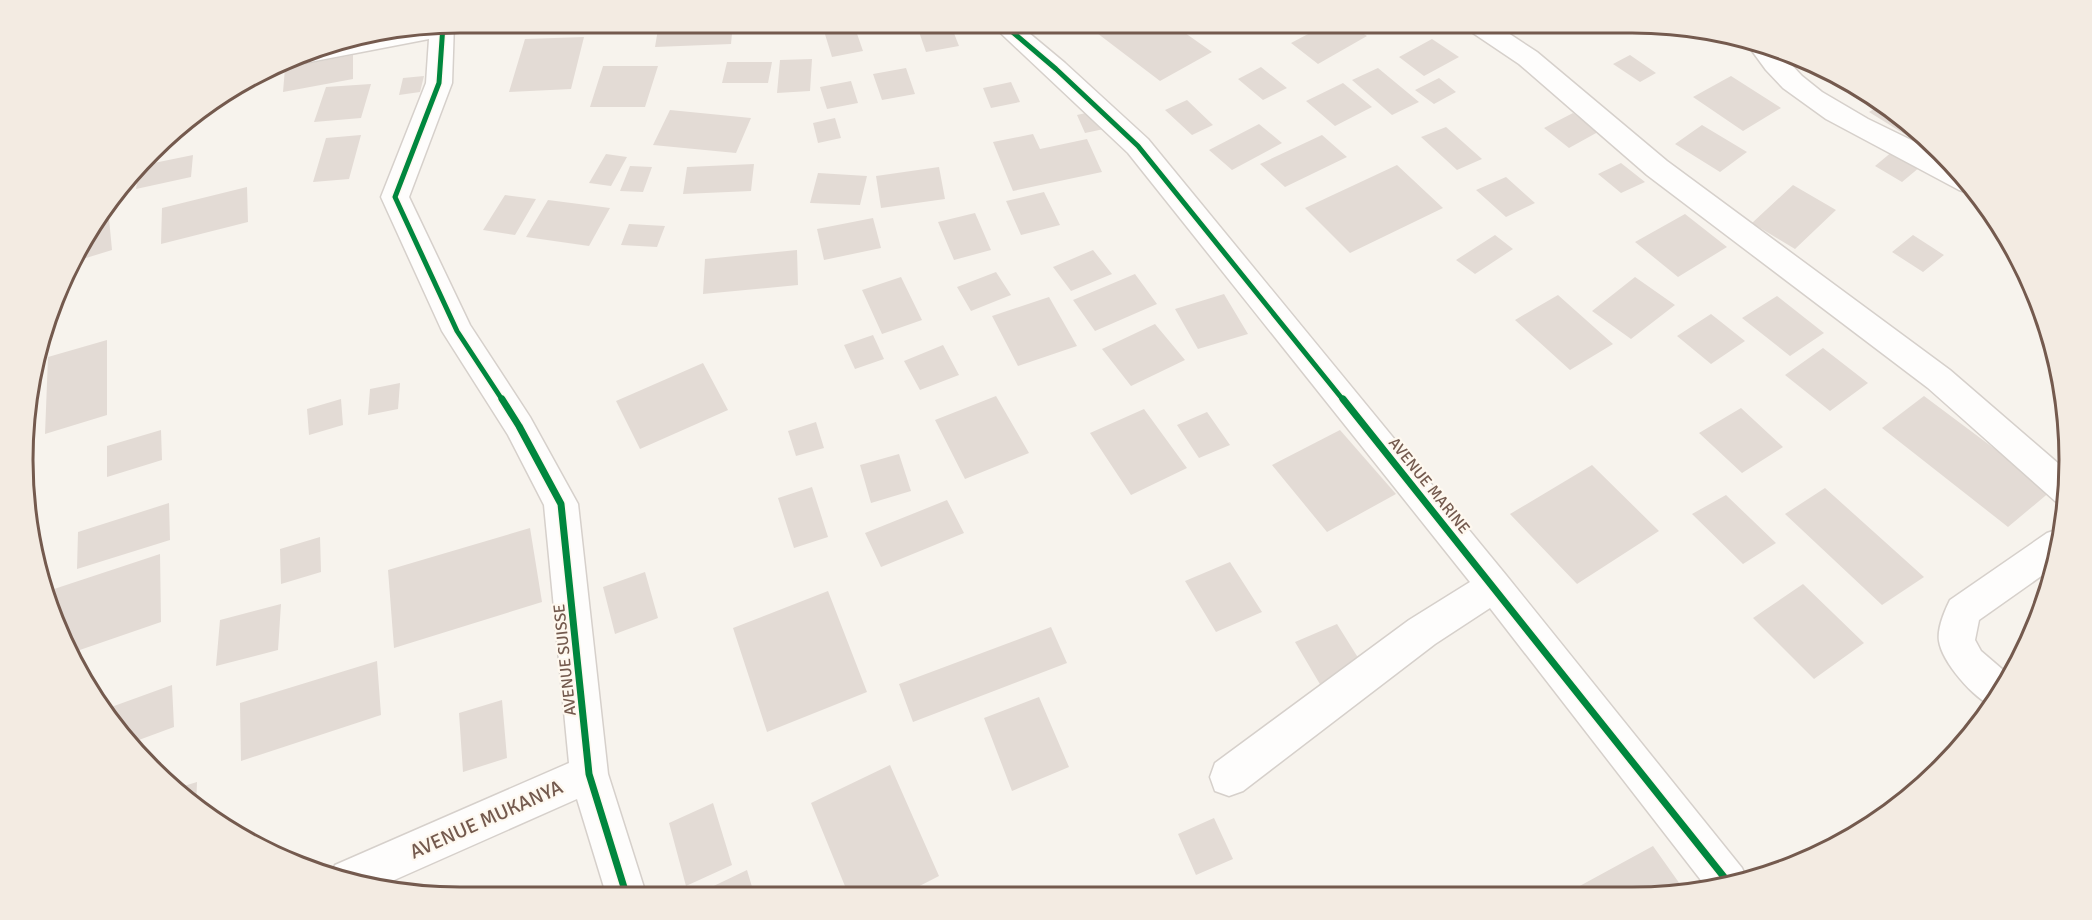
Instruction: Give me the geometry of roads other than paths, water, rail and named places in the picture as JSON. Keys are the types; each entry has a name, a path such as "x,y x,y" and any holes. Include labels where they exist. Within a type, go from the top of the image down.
{"street":[{"name":"AVENUE MARINE","path":"1014,33 1138,146 1494,586 1724,877"},
{"path":"1492,33 1528,58 1657,168 1939,379 2058,484"},
{"name":"AVENUE SUISSE","path":"443,34 439,83 395,197 457,331 519,426 561,504 589,774 624,887"},
{"path":"1766,55 1786,79 1823,105 1946,171"},
{"path":"1994,686 1968,663 1957,641 1963,611 2049,551"},
{"path":"1229,777 1422,632 1494,586"},
{"name":"AVENUE MUKANYA","path":"360,875 589,774"}]}
